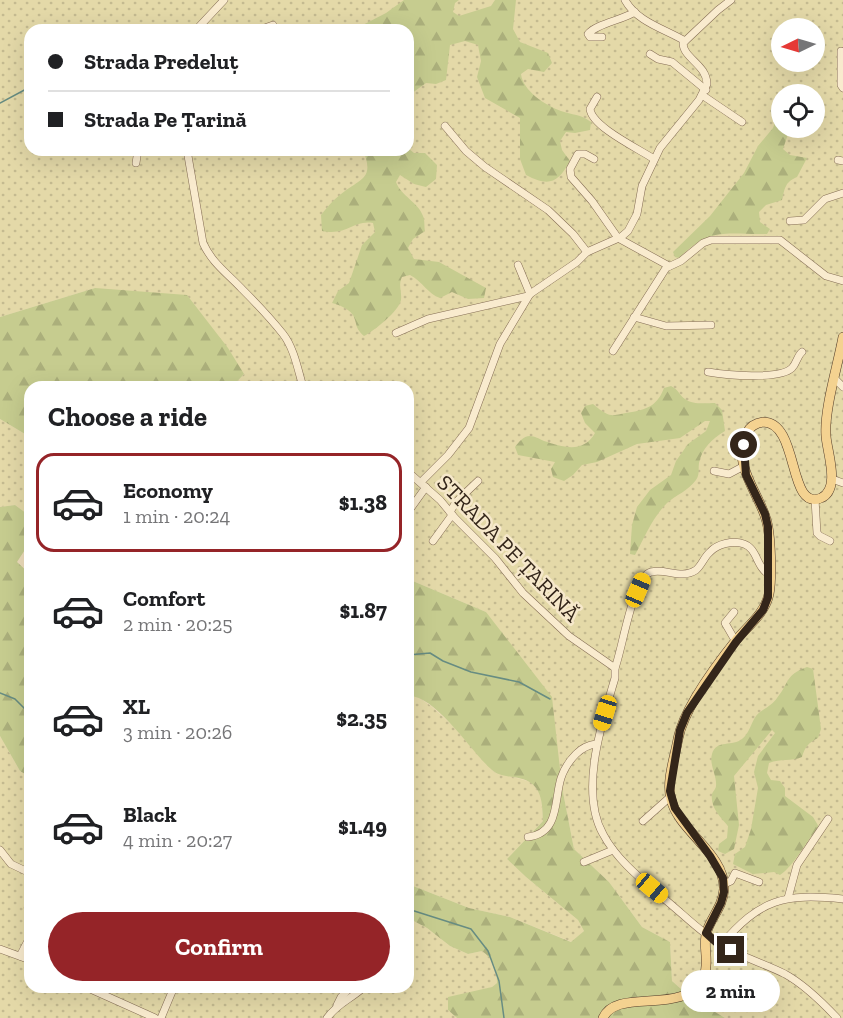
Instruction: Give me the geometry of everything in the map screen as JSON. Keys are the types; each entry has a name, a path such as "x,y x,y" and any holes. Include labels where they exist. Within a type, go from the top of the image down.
{"main road":[{"path":"603,1018 614,1007 624,1004 674,999 688,994 698,986 706,969 706,933 721,903 724,884 717,866 678,813 670,797 670,783 679,738 684,717 736,642 766,604 770,575 767,520 749,483 744,466 744,445 747,433 753,425 769,423 778,429 783,436 802,493 815,499 828,492 832,479 826,433 827,416 843,337"}],"street":[{"path":"202,24 224,0"},
{"path":"625,0 646,21 685,41"},
{"path":"396,333 428,319 529,295 577,262 587,252 628,231 634,220 642,186 654,159 704,92 707,77 683,47 685,41 731,0"},
{"path":"602,37 590,37 588,34 592,29 619,21 635,12"},
{"path":"841,51 841,85 843,88"},
{"path":"650,54 658,59 672,62 704,92 742,122"},
{"path":"597,97 590,109 594,118 654,159"},
{"path":"445,126 466,151 484,167 548,210 573,234 587,252"},
{"path":"594,159 585,153 578,154 570,169 571,177 592,201 618,238 669,266"},
{"path":"136,163 137,156"},
{"path":"188,156 203,243 207,253 283,334 290,346 301,381"},
{"path":"790,221 804,220 825,199 843,193"},
{"path":"613,351 663,272 703,243 711,240 780,240 826,276 843,281"},
{"path":"518,265 529,295"},
{"path":"414,502 424,485 470,428 500,345 529,295"},
{"path":"634,318 666,326 711,325"},
{"path":"708,372 777,375 791,369 802,352"},
{"path":"835,379 843,387"},
{"path":"714,471 729,474 744,466"},
{"name":"STRADA PE ȚARINĂ","path":"414,477 440,500 495,558 523,593 569,636 615,669"},
{"path":"832,479 843,483"},
{"path":"433,541 456,502 478,481"},
{"path":"815,499 817,532 830,541"},
{"path":"770,575 763,570 753,550 737,543 716,547 709,552 699,567 690,573 649,572 643,578 615,669 615,678 596,744 593,767 595,807 600,829 613,850 652,888 721,945 786,975 817,997 837,1018"},
{"path":"734,612 725,622 736,642"},
{"path":"528,837 539,834 550,825 558,802 560,782 565,768 584,747 596,744"},
{"path":"643,821 670,797"},
{"path":"788,898 797,865 828,819"},
{"path":"0,850 10,864 24,870"},
{"path":"584,862 613,850"},
{"path":"724,884 731,881 735,873 759,882"},
{"path":"721,945 746,918 766,905 788,898 843,899"},
{"path":"20,956 24,948"},
{"path":"0,949 24,958"},
{"path":"698,986 708,994 754,997 764,1003"},
{"path":"99,993 155,1018"},
{"path":"161,1018 171,993"},
{"path":"327,1018 345,993"},
{"path":"337,1005 351,999 358,993"}],"shaded area":[{"path":"0,0 843,0 843,1018 725,1018 689,996 672,981 670,942 642,927 609,882 574,849 562,787 486,612 414,582 414,381 238,381 244,374 95,288 0,317"},
{"path":"0,419 24,433 24,512 15,505 0,507"},
{"path":"414,695 431,706 452,725 494,772 531,782 541,795 543,821 507,859 578,920 584,931 572,942 510,917 469,908 414,886"},
{"path":"0,736 20,771 24,773 24,993 414,993 414,921 450,946 468,954 482,951 490,957 497,970 497,983 448,1010 457,1018 0,1018"}],"green space":[{"path":"404,0 459,0 455,3 453,12 459,16 491,6 495,0 516,0 513,29 520,42 548,53 552,63 544,72 528,69 521,74 526,86 530,92 548,105 584,117 591,122 590,130 566,132 560,141 562,150 570,161 561,174 547,182 526,175 520,159 520,118 485,98 477,77 481,61 478,45 465,41 450,45 446,80 436,84 426,83 414,92 414,24 365,24"},
{"path":"771,130 771,138 787,138 783,149 790,155 807,158 797,177 786,186 782,200 766,205 759,212 760,222 770,229 767,234 720,234 701,241 679,258 675,257 673,252 710,216 744,173 758,146"},
{"path":"414,153 425,153 437,165 436,179 426,187 414,184 400,175 396,182 421,211 424,219 425,231 413,239 408,248 414,259 439,262 486,288 484,298 468,299 452,292 440,298 410,275 402,277 401,300 396,310 364,336 357,328 353,315 343,307 332,303 338,291 349,283 362,245 375,232 373,223 360,224 338,231 322,231 321,215 338,196 365,176 365,156 414,156"},
{"path":"95,288 187,295 228,348 244,374 238,381 24,381 24,433 0,419 0,317"},
{"path":"671,386 688,401 715,403 722,410 725,431 702,453 696,480 662,509 635,555 630,554 632,525 637,507 650,490 671,475 676,461 688,444 706,431 710,421 705,421 680,438 637,444 597,462 582,465 564,481 553,477 551,469 555,462 518,455 515,447 528,436 572,447 585,444 595,433 585,423 581,413 585,406 593,404 612,415 638,411 652,405 664,388"},
{"path":"15,505 24,512 24,551 17,562 24,568 24,773 20,771 0,736 0,507"},
{"path":"414,582 486,612 552,697 562,787 574,849 609,882 642,927 670,942 672,981 689,996 725,1018 457,1018 448,1010 448,997 492,987 497,983 495,969 492,961 482,951 468,954 450,946 414,921 414,886 469,908 510,917 571,942 584,931 578,920 507,859 543,821 538,791 527,781 501,775 492,770 441,714 419,698 414,697"},
{"path":"807,667 813,669 821,729 818,738 807,746 802,757 769,763 767,773 771,780 780,781 785,788 785,796 813,817 819,827 791,865 780,875 774,872 753,874 733,864 735,854 745,847 751,829 758,788 754,772 758,756 775,733 772,730 734,776 739,825 734,849 725,854 718,851 719,844 727,838 728,826 716,812 712,799 716,782 712,754 717,746 738,741 744,737 756,716 775,701 791,676"}],"waterway":[{"path":"0,103 24,90"},
{"path":"414,654 430,653 471,672 519,682 550,699"},
{"path":"0,693 15,699 24,708"},
{"path":"414,911 471,929 488,951 499,981 504,1018"}],"route":[{"path":"731,950 717,943 706,933 721,903 724,892 723,878 717,866 675,808 670,797 670,783 680,730 687,713 736,642 763,610 768,597 770,575 767,520 746,475 744,445"}]}
